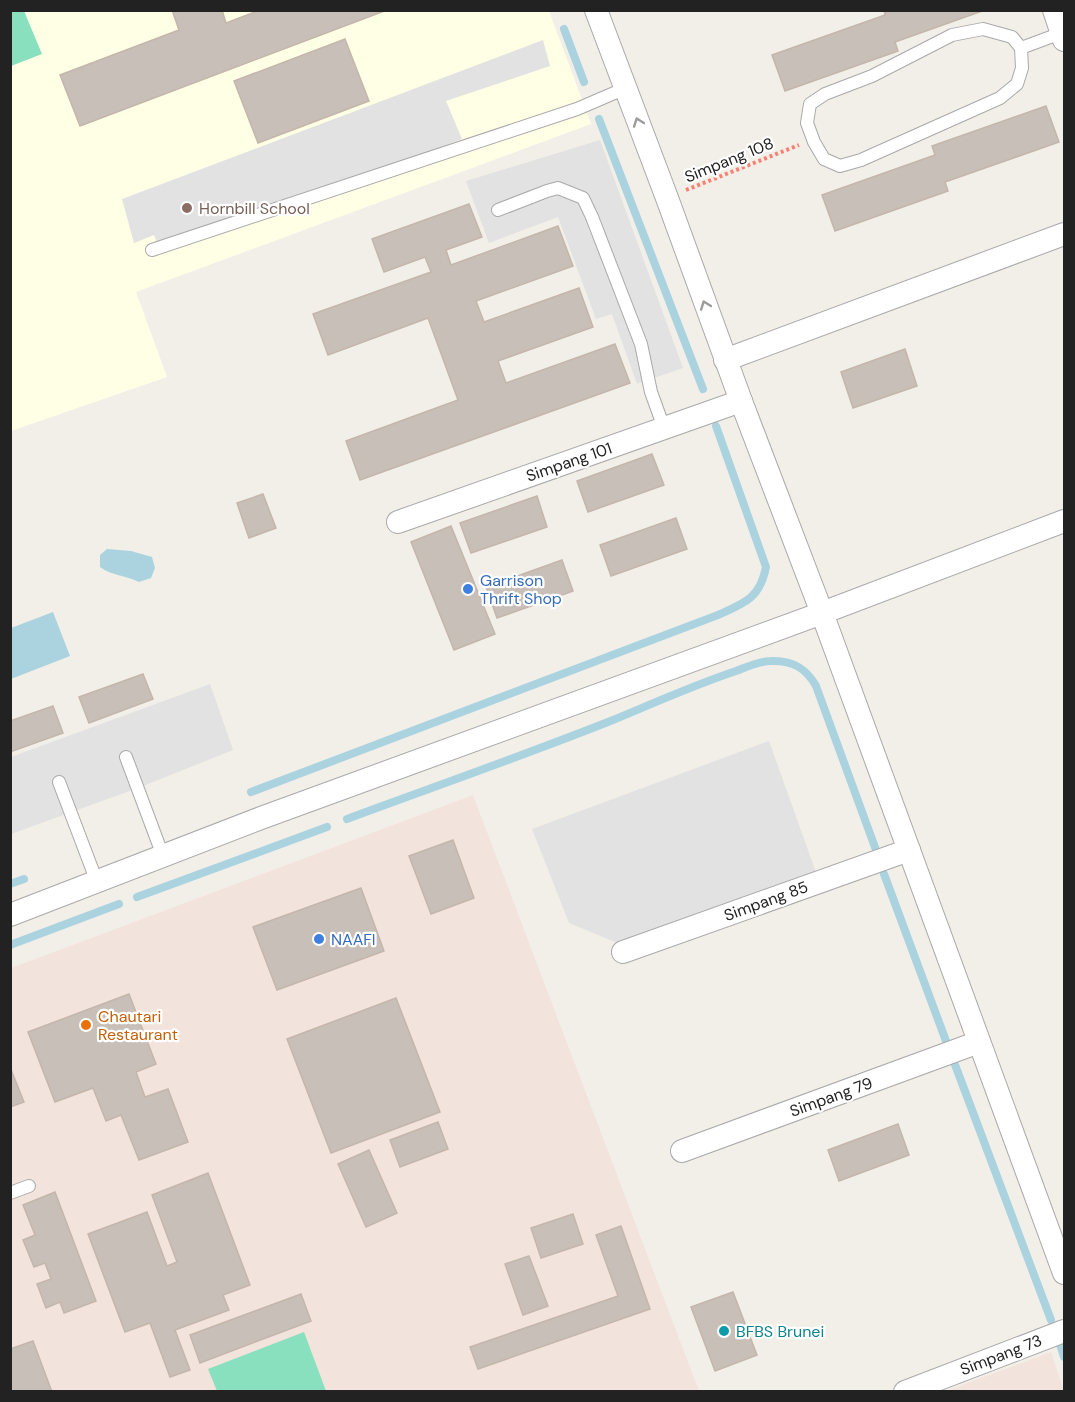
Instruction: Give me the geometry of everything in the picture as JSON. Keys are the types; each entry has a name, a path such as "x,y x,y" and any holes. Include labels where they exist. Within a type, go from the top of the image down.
{"street":[{"path":"596,10 1065,1273"},
{"path":"1054,10 1064,35"},
{"path":"725,360 1065,234"},
{"name":"Simpang 101","path":"398,522 741,401"},
{"path":"10,915 272,814 822,614 1065,521"},
{"name":"Simpang 85","path":"623,952 909,850"},
{"name":"Simpang 79","path":"682,1151 979,1042"},
{"name":"Simpang 73","path":"905,1392 1065,1331"}],"lane":[{"path":"983,29 1012,37 1021,48 1022,68 1017,84 999,98 861,160 840,166 824,159 814,142 807,123 810,104 825,94 872,76 929,45 952,35 983,29"},
{"path":"1021,48 1064,35"},
{"path":"152,250 577,109 626,88"},
{"path":"498,210 558,188 583,198 641,344 651,392 664,428"},
{"path":"126,757 163,856"},
{"path":"59,782 97,882"},
{"path":"10,1193 29,1186"}],"path":[{"name":"Simpang 108","path":"667,198 799,145"}],"shaded area":[{"name":"Hornbill School","path":"10,11 549,11 591,124 136,292 167,377 11,431"},
{"path":"543,40 550,66 446,101 462,139 161,253 154,235 134,243 122,199"},
{"path":"600,140 683,368 637,384 612,314 596,319 558,217 489,243 466,181"},
{"path":"210,684 233,750 138,788 11,834 11,757"},
{"path":"769,741 818,878 627,947 569,923 532,829"},
{"path":"473,795 699,1391 11,1392 11,968"},
{"path":"1051,1352 1064,1391 946,1391"}],"green space":[{"path":"11,10 24,11 42,54 11,66"},
{"path":"304,1332 326,1391 217,1391 208,1369"}],"water":[{"path":"107,549 131,551 152,557 155,568 151,578 139,582 100,567 100,555"},
{"path":"53,612 70,656 11,679 11,628"}],"building":[{"path":"172,10 222,10 226,23 260,10 387,10 80,126 60,75 179,30"},
{"path":"884,10 985,10 895,42 898,51 785,91 772,55 885,15"},
{"path":"345,39 369,101 258,143 234,81"},
{"path":"1046,106 1059,142 945,182 948,191 835,231 822,195 935,155 932,146"},
{"path":"469,204 482,237 446,250 451,265 558,226 573,266 476,301 484,322 579,288 593,327 498,361 506,383 615,344 630,383 360,480 346,441 458,400 428,318 328,355 313,314 431,272 425,257 384,272 372,239"},
{"path":"905,349 917,386 853,408 841,372"},
{"path":"652,454 664,485 588,512 577,481"},
{"path":"263,494 276,528 249,538 237,503"},
{"path":"537,496 547,527 471,553 460,523"},
{"path":"676,518 687,549 611,576 600,545"},
{"path":"451,526 495,634 454,650 411,542"},
{"path":"562,560 573,591 497,618 486,587"},
{"path":"143,674 153,699 89,723 79,697"},
{"path":"53,706 63,733 10,752 10,721"},
{"path":"453,840 474,898 431,914 409,856"},
{"name":"NAAFI","path":"361,888 384,951 277,990 253,927"},
{"path":"129,994 156,1064 136,1072 145,1097 168,1089 188,1142 139,1160 121,1115 106,1121 93,1088 55,1102 28,1032"},
{"path":"396,998 440,1112 331,1153 287,1039"},
{"path":"10,1067 24,1102 10,1107"},
{"path":"438,1122 448,1149 400,1167 390,1140"},
{"path":"898,1124 909,1155 839,1181 828,1150"},
{"path":"369,1150 397,1213 366,1227 338,1164"},
{"path":"208,1173 250,1285 223,1295 229,1310 175,1330 190,1370 170,1377 150,1323 125,1332 88,1234 147,1212 167,1266 177,1262 152,1195"},
{"path":"55,1192 96,1301 64,1313 60,1302 46,1308 37,1284 51,1279 45,1263 34,1267 23,1240 35,1235 23,1205"},
{"path":"573,1214 583,1244 541,1258 531,1228"},
{"path":"621,1226 650,1309 478,1369 470,1347 618,1296 596,1235"},
{"path":"529,1256 548,1306 523,1315 505,1264"},
{"name":"BFBS Brunei","path":"733,1292 757,1355 715,1371 691,1307"},
{"path":"301,1294 311,1321 200,1363 190,1335"},
{"path":"33,1341 52,1392 10,1392 10,1349"}],"waterway":[{"path":"564,29 584,82"},
{"path":"599,119 703,389"},
{"path":"251,792 718,615 750,598 760,586 766,567 716,426"},
{"path":"347,819 580,733 720,676 758,663 779,661 798,666 808,674 816,686 876,850"},
{"path":"137,897 327,827"},
{"path":"884,874 946,1041"},
{"path":"10,884 24,879"},
{"path":"10,945 119,904"},
{"path":"954,1062 1051,1320"},
{"path":"1060,1344 1064,1357"}],"place":[{"name":"Hornbill School","path":"187,208"},
{"name":"Garrison Thrift Shop","path":"468,589"},
{"name":"NAAFI","path":"319,939"},
{"name":"Chautari Restaurant","path":"86,1025"},
{"name":"BFBS Brunei","path":"724,1331"}]}
